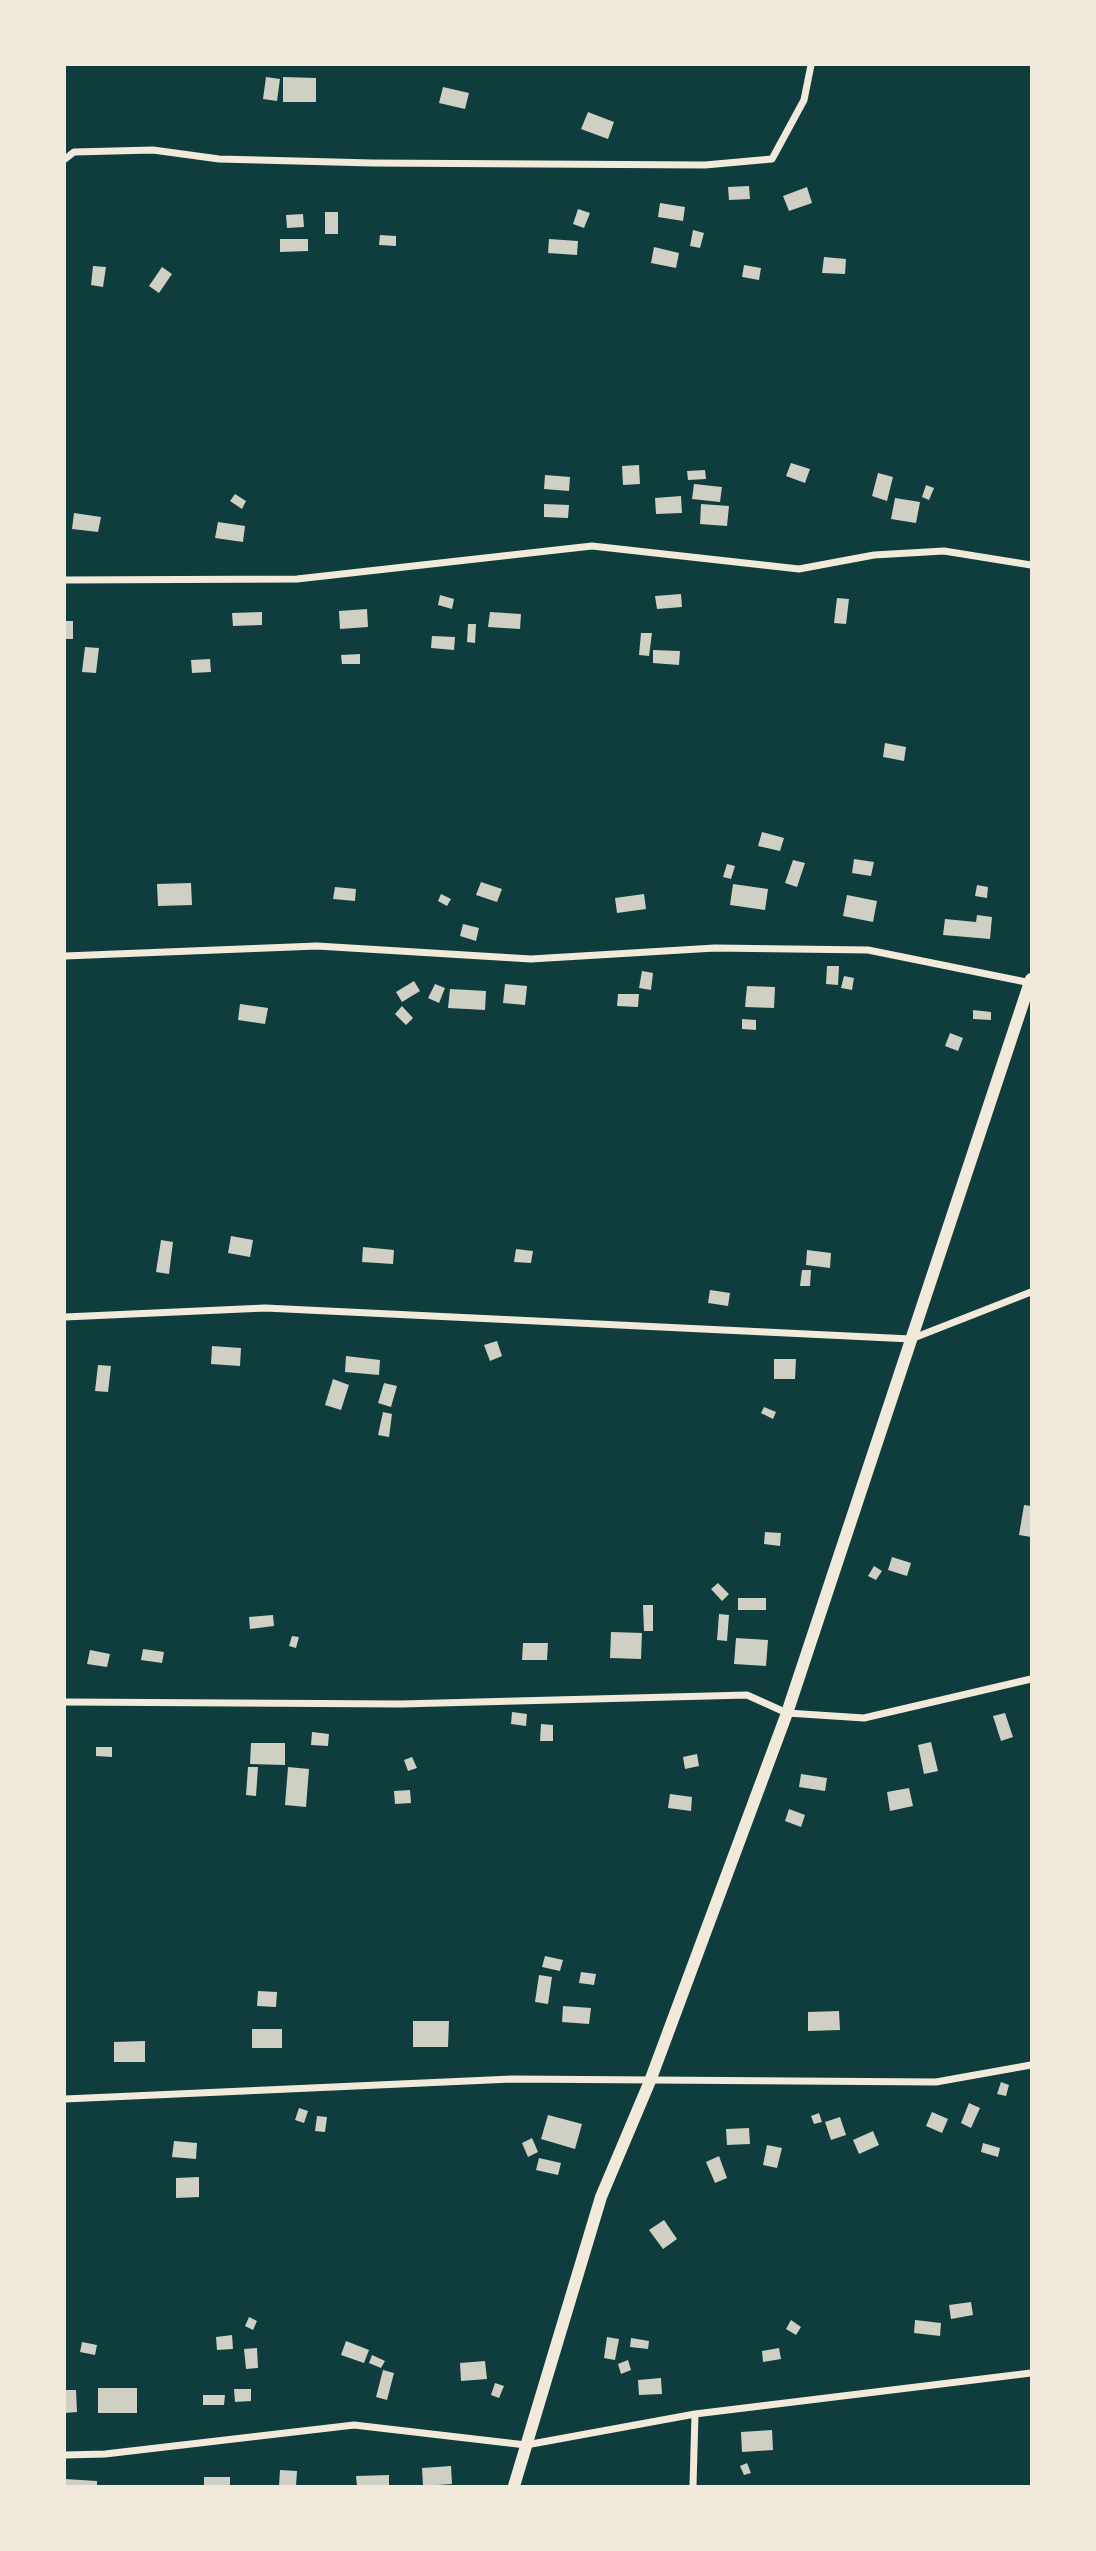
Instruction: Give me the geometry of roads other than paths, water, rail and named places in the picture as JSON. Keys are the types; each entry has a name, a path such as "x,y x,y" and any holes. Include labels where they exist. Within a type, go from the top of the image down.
{"street":[{"path":"65,159 74,152 153,150 219,159 372,163 705,165 772,159 804,100 811,65"},
{"path":"65,580 297,579 592,546 799,569 874,555 944,551 1031,565"},
{"path":"65,956 317,946 531,959 715,948 868,950 1031,982 787,1713 650,2081 601,2197 514,2486"},
{"path":"65,1317 265,1308 911,1339 1031,1292"},
{"path":"65,1702 401,1704 747,1695 787,1713 864,1718 1031,1679"},
{"path":"65,2099 512,2079 936,2082 1031,2065"},
{"path":"65,2455 106,2454 354,2425 526,2445 695,2414 1031,2373"},
{"path":"693,2486 695,2414"}]}
